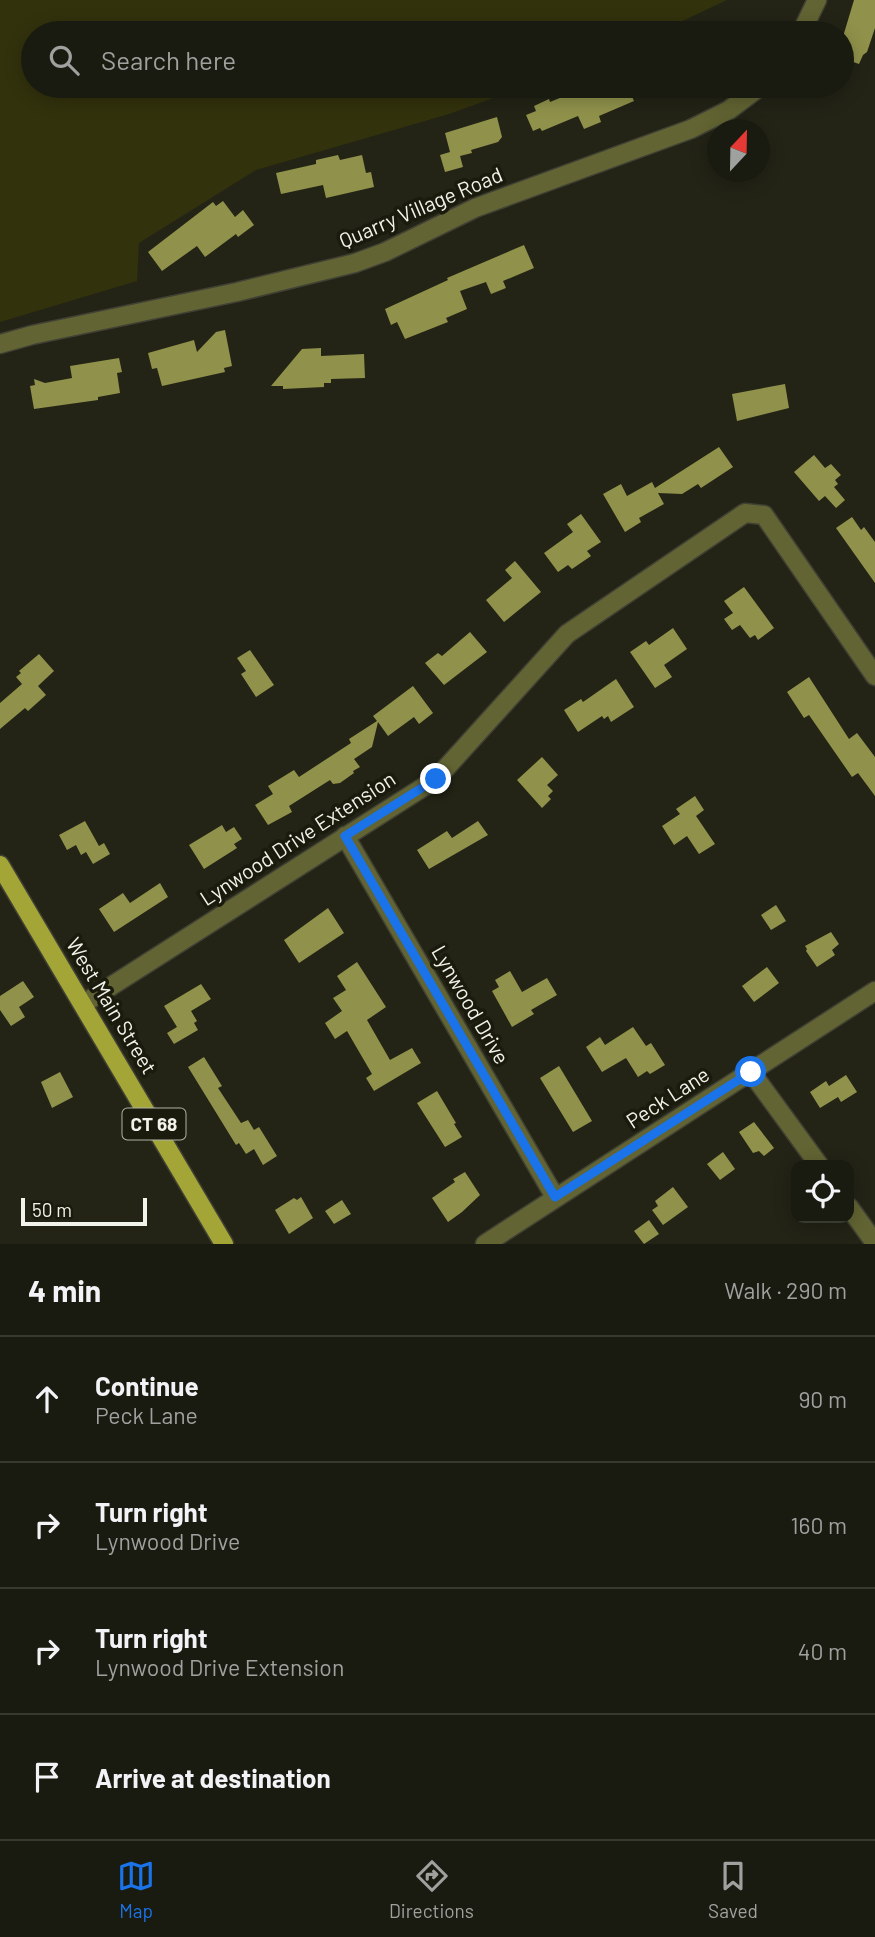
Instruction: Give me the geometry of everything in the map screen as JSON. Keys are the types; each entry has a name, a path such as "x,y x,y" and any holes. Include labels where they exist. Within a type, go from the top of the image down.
{"main road":[{"name":"West Main Street","path":"0,865 224,1244"}],"street":[{"path":"807,21 817,0"},
{"name":"Quarry Village Road","path":"0,344 355,263 385,252 475,208 691,129 729,110 745,98"},
{"name":"Lynwood Drive Extension","path":"83,1004 436,779 567,634 745,513 764,515 875,676"},
{"name":"Lynwood Drive","path":"345,836 555,1197"},
{"name":"Peck Lane","path":"485,1244 875,991"},
{"path":"751,1072 815,1160"},
{"path":"854,1214 875,1243"}],"shaded area":[{"path":"0,0 727,0 682,21 21,21 21,98 494,98 449,114 256,170 139,243 137,281 0,322"}],"building":[{"path":"854,0 875,0 875,28 867,52 859,64 854,62 854,21 848,21"},
{"path":"560,98 633,98 634,101 599,116 601,122 584,129 578,116 542,131 540,128 533,131 526,115 536,111 534,106 549,99 550,102"},
{"path":"497,117 502,137 498,142 460,156 463,167 445,172 440,155 450,152 445,133"},
{"path":"338,155 340,160 362,155 366,173 371,172 374,187 326,198 323,185 281,194 276,173 316,164 316,160"},
{"path":"223,201 235,217 243,210 254,225 238,237 236,234 205,257 197,246 162,271 148,252 213,202 216,206"},
{"path":"524,245 534,268 503,281 506,288 491,294 486,282 460,291 467,309 446,318 448,322 405,339 397,322 391,325 385,309 448,280 447,278"},
{"path":"225,330 232,366 224,368 225,372 162,386 157,368 152,369 148,353 194,340 197,352 216,332"},
{"path":"321,348 321,356 364,354 365,378 331,379 331,383 324,383 324,387 283,389 283,386 271,386 302,349"},
{"path":"119,358 122,372 117,373 120,393 98,397 98,400 34,409 30,386 35,385 34,379 45,383 72,378 70,366"},
{"path":"785,384 789,408 737,421 732,394"},
{"path":"719,447 733,467 701,488 698,484 682,494 658,493 664,504 639,518 641,522 625,532 603,494 621,484 627,496 652,482 655,488"},
{"path":"814,455 825,468 831,464 841,475 835,480 838,484 834,487 845,500 836,508 825,496 819,501 794,472"},
{"path":"581,514 601,542 587,551 591,556 572,569 568,565 558,572 544,553 573,532 567,524"},
{"path":"852,517 861,530 864,527 875,542 875,583 836,528"},
{"path":"515,561 541,592 504,622 486,600 512,578 505,570"},
{"path":"744,587 774,628 758,640 755,635 750,638 740,625 732,630 724,619 733,613 724,601"},
{"path":"673,628 687,649 664,665 672,677 655,688 630,652 646,641 649,645"},
{"path":"470,632 487,652 444,685 425,663 438,653 442,656"},
{"path":"250,650 274,685 256,697 241,674 246,671 237,658"},
{"path":"39,654 54,671 38,686 46,695 28,711 25,708 0,729 0,703 22,684 16,677 21,673 19,671"},
{"path":"809,677 849,739 857,733 875,757 875,796 858,773 852,777 809,715 804,718 787,692"},
{"path":"616,679 634,707 611,722 608,716 604,719 602,716 578,732 564,710 581,699 583,702"},
{"path":"413,686 433,713 419,724 414,717 388,736 378,722 372,747 354,759 360,767 353,771 354,773 340,783 333,784 330,780 289,806 292,812 268,825 255,805 273,794 268,786 294,770 299,777 351,743 349,739 377,721 373,716"},
{"path":"542,757 558,775 547,785 553,791 548,796 551,799 542,808 517,780"},
{"path":"695,796 704,810 696,816 715,844 699,854 687,836 674,845 662,826 680,814 676,809"},
{"path":"85,821 99,846 104,843 110,854 93,864 86,852 81,855 76,845 67,850 59,835"},
{"path":"478,821 488,835 429,869 417,850 447,831 452,838"},
{"path":"222,825 226,832 234,827 242,839 234,844 237,848 204,869 189,845"},
{"path":"160,883 168,897 114,932 99,909 123,893 130,903"},
{"path":"776,905 786,921 771,930 761,915"},
{"path":"328,908 344,933 299,963 284,940"},
{"path":"831,932 839,944 832,950 835,955 817,967 805,946"},
{"path":"357,962 386,1007 367,1020 390,1060 412,1048 421,1063 374,1091 366,1078 372,1074 347,1031 335,1039 325,1023 342,1011 333,998 346,990 337,976"},
{"path":"767,967 779,983 754,1002 742,986"},
{"path":"510,971 522,992 547,978 557,995 531,1010 534,1014 512,1027 492,991 499,987 495,980"},
{"path":"23,981 34,997 19,1007 25,1017 11,1026 0,1010 0,996"},
{"path":"201,984 211,999 191,1011 197,1021 194,1023 198,1030 174,1044 167,1033 177,1027 164,1006"},
{"path":"633,1027 646,1046 651,1043 665,1065 650,1074 647,1071 638,1077 626,1058 602,1072 586,1047 600,1037 605,1045"},
{"path":"204,1057 222,1086 218,1088 241,1123 248,1120 254,1130 259,1127 277,1156 263,1165 254,1149 246,1154 239,1143 236,1145 188,1067"},
{"path":"559,1066 592,1121 573,1132 540,1078"},
{"path":"60,1072 73,1097 52,1108 41,1082"},
{"path":"846,1075 857,1092 841,1102 838,1097 820,1108 810,1092 826,1081 829,1086"},
{"path":"437,1091 462,1137 445,1147 417,1103"},
{"path":"754,1122 774,1148 764,1156 759,1151 753,1153 739,1132"},
{"path":"723,1152 735,1169 720,1180 707,1164"},
{"path":"465,1172 480,1195 448,1222 432,1198"},
{"path":"673,1187 688,1207 663,1225 652,1210 658,1206 655,1201"},
{"path":"301,1197 313,1218 289,1234 275,1210 294,1198 297,1200"},
{"path":"342,1200 351,1214 334,1224 325,1211"},
{"path":"649,1220 659,1234 644,1244 634,1231"}],"route":[{"path":"436,779 345,836 555,1197 751,1072"}]}
